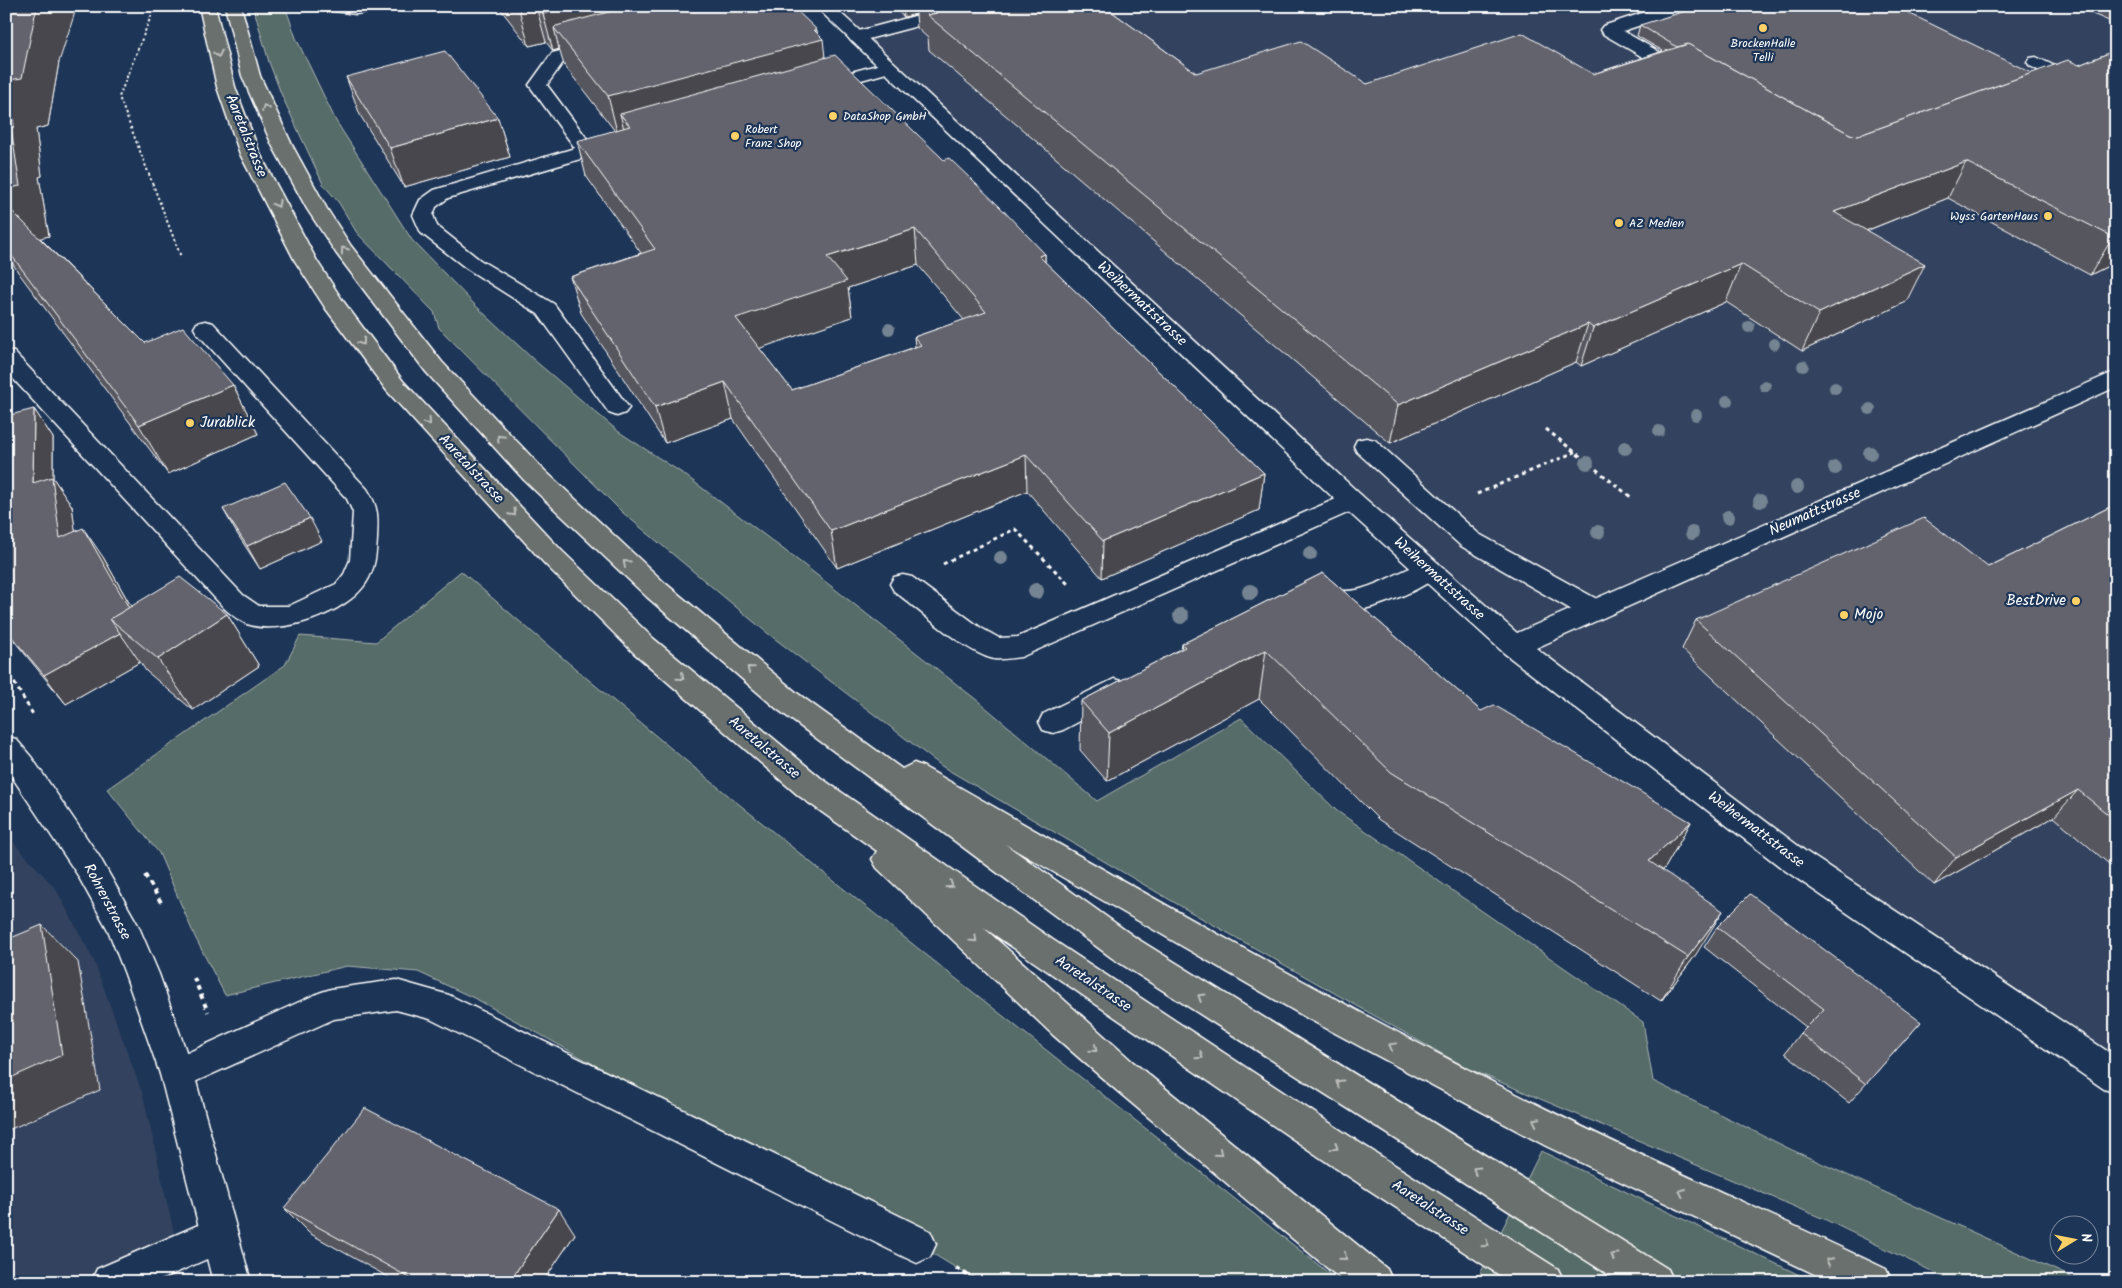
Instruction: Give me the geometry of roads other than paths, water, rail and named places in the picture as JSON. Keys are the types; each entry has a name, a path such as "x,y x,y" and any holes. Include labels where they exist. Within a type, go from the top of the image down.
{"main road":[{"name":"Aaretalstrasse","path":"207,6 226,87 236,120 250,154 306,260 334,304 395,386 553,557 644,646 810,787 1050,955 1347,1155 1545,1282"},
{"name":"Aaretalstrasse","path":"233,6 251,76 282,145 317,209 343,248 434,367 533,474 591,532 656,590 787,700 1124,948 1655,1282"},
{"name":"Aaretalstrasse","path":"787,700 1157,918 1457,1082 1622,1165 1873,1282"},
{"path":"810,787 1066,1024 1374,1282"}],"street":[{"path":"334,6 356,9 372,6"},
{"name":"Weihermattstrasse","path":"824,6 1352,501 1514,646 1794,860 2116,1077"},
{"path":"857,37 972,6"},
{"path":"1680,6 1608,30 1695,80"},
{"path":"587,151 538,85 558,57 616,42"},
{"path":"2036,62 2070,80 2042,90"},
{"path":"805,90 888,67"},
{"path":"617,408 546,309 465,258 428,229 423,215 427,204 441,194 632,138"},
{"path":"6,357 234,602 254,616 291,616 313,608 344,591 356,578 364,560 366,512 358,495 205,328"},
{"name":"Neumattstrasse","path":"1514,646 2116,378"},
{"path":"1366,446 1470,540 1594,610"},
{"path":"903,584 971,635 995,649 1021,647 1352,501"},
{"path":"1288,600 1360,600 1398,586 1429,570"},
{"path":"1053,722 1140,676"},
{"name":"Rohrerstrasse","path":"6,747 22,766 88,865 122,925 142,974 177,1074 232,1282"},
{"path":"177,1074 331,1004 396,995 438,1006 917,1244"},
{"path":"110,1282 219,1236"}],"place":[{"name":"BrockenHalle Telli","path":"1763,28"},
{"name":"DataShop GmbH","path":"833,116"},
{"name":"Robert Franz Shop","path":"735,136"},
{"name":"Wyss GartenHaus","path":"2048,216"},
{"name":"AZ Medien","path":"1619,223"},
{"name":"Jurablick","path":"190,423"},
{"name":"BestDrive","path":"2076,601"},
{"name":"Mojo","path":"1844,615"}]}
